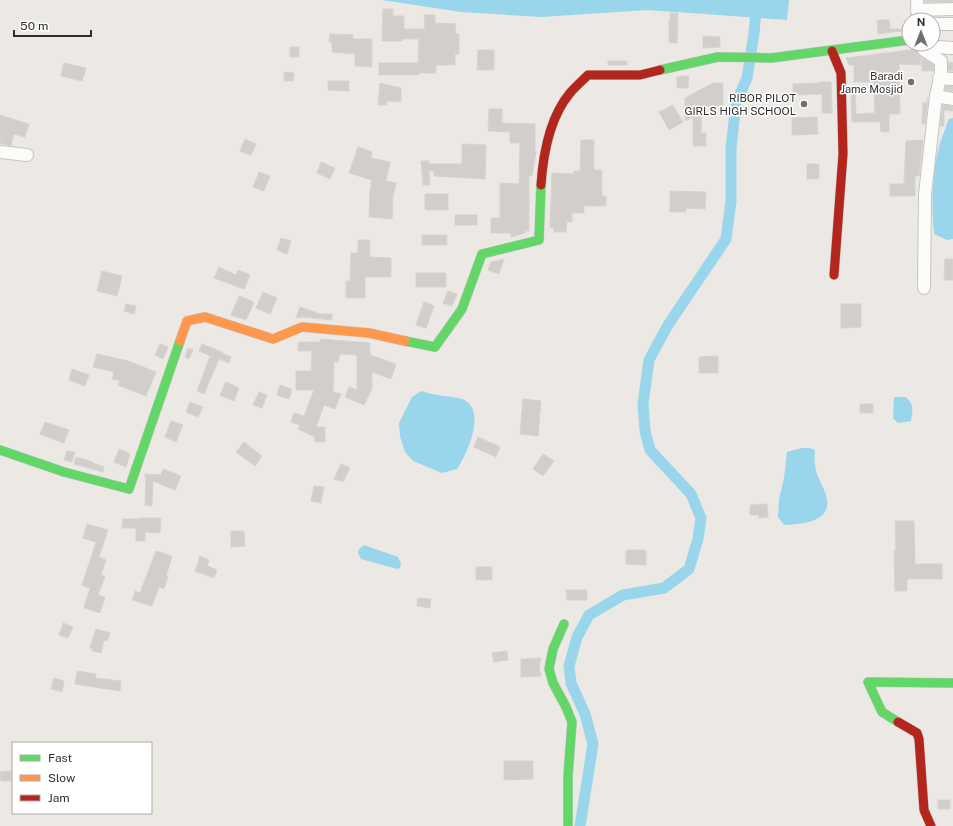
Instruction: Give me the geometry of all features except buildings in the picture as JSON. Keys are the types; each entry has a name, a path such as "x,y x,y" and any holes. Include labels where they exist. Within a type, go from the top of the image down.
{"street":[{"path":"917,10 953,9"},
{"path":"941,24 953,24"},
{"path":"0,450 64,472 129,489 187,321 205,317 273,339 302,327 368,333 435,347 462,309 482,254 539,240 542,170 553,121 570,92 588,76 640,76 718,57 771,58 901,41"},
{"path":"941,47 953,48"},
{"path":"832,51 841,73 843,154 834,275"},
{"path":"927,52 941,61 953,62"},
{"path":"924,288 926,194 941,61"},
{"path":"939,78 953,79"},
{"path":"936,96 953,99"},
{"path":"0,152 27,155"},
{"path":"564,624 553,649 549,669 553,683 572,722 568,776 568,826"},
{"path":"931,826 924,810 919,739 917,733 882,712 868,682 953,683"}],"water":[{"path":"382,0 789,0 787,20 648,10 541,17 461,12"},
{"path":"953,118 953,239 947,240 934,234 933,190 935,168 940,144 949,119"},
{"path":"421,391 462,399 470,404 474,412 473,432 470,443 457,469 442,473 413,461 405,452 400,436 399,423 412,397"},
{"path":"894,397 906,397 909,400 912,408 911,421 898,423 893,418"},
{"path":"802,448 810,448 815,450 816,469 826,495 827,504 825,511 815,520 800,524 784,525 778,517 779,499 784,478 787,452"},
{"path":"364,545 398,557 401,564 400,568 397,569 361,559 358,553 359,549"}],"waterway":[{"path":"580,826 593,744 585,714 571,683 569,666 577,637 589,615 623,595 664,588 689,569 698,539 701,518 691,494 650,450 645,431 643,404 649,360 668,325 726,239 731,201 731,148 736,103 747,78 754,33 757,0"}],"traffic: fast":[{"path":"660,70 718,57 771,58 901,41"},
{"path":"405,341 435,347 462,309 482,254 539,240 541,185"},
{"path":"0,450 64,472 129,489 180,341"},
{"path":"564,624 553,649 549,669 553,683 572,722 568,776 568,826"},
{"path":"898,722 882,712 868,682 953,683"}],"traffic: slow":[{"path":"180,341 187,321 205,317 273,339 302,327 369,333 405,341"}],"traffic: jam":[{"path":"832,51 841,73 843,154 834,275"},
{"path":"541,185 546,149 557,113 570,93 588,75 640,75 660,70"},
{"path":"898,722 917,733 919,739 924,810 931,826"}],"place":[{"name":"Baradi Jame Mosjid","path":"911,82"},
{"name":"RIBOR PILOT GIRLS HIGH SCHOOL","path":"804,104"}]}
